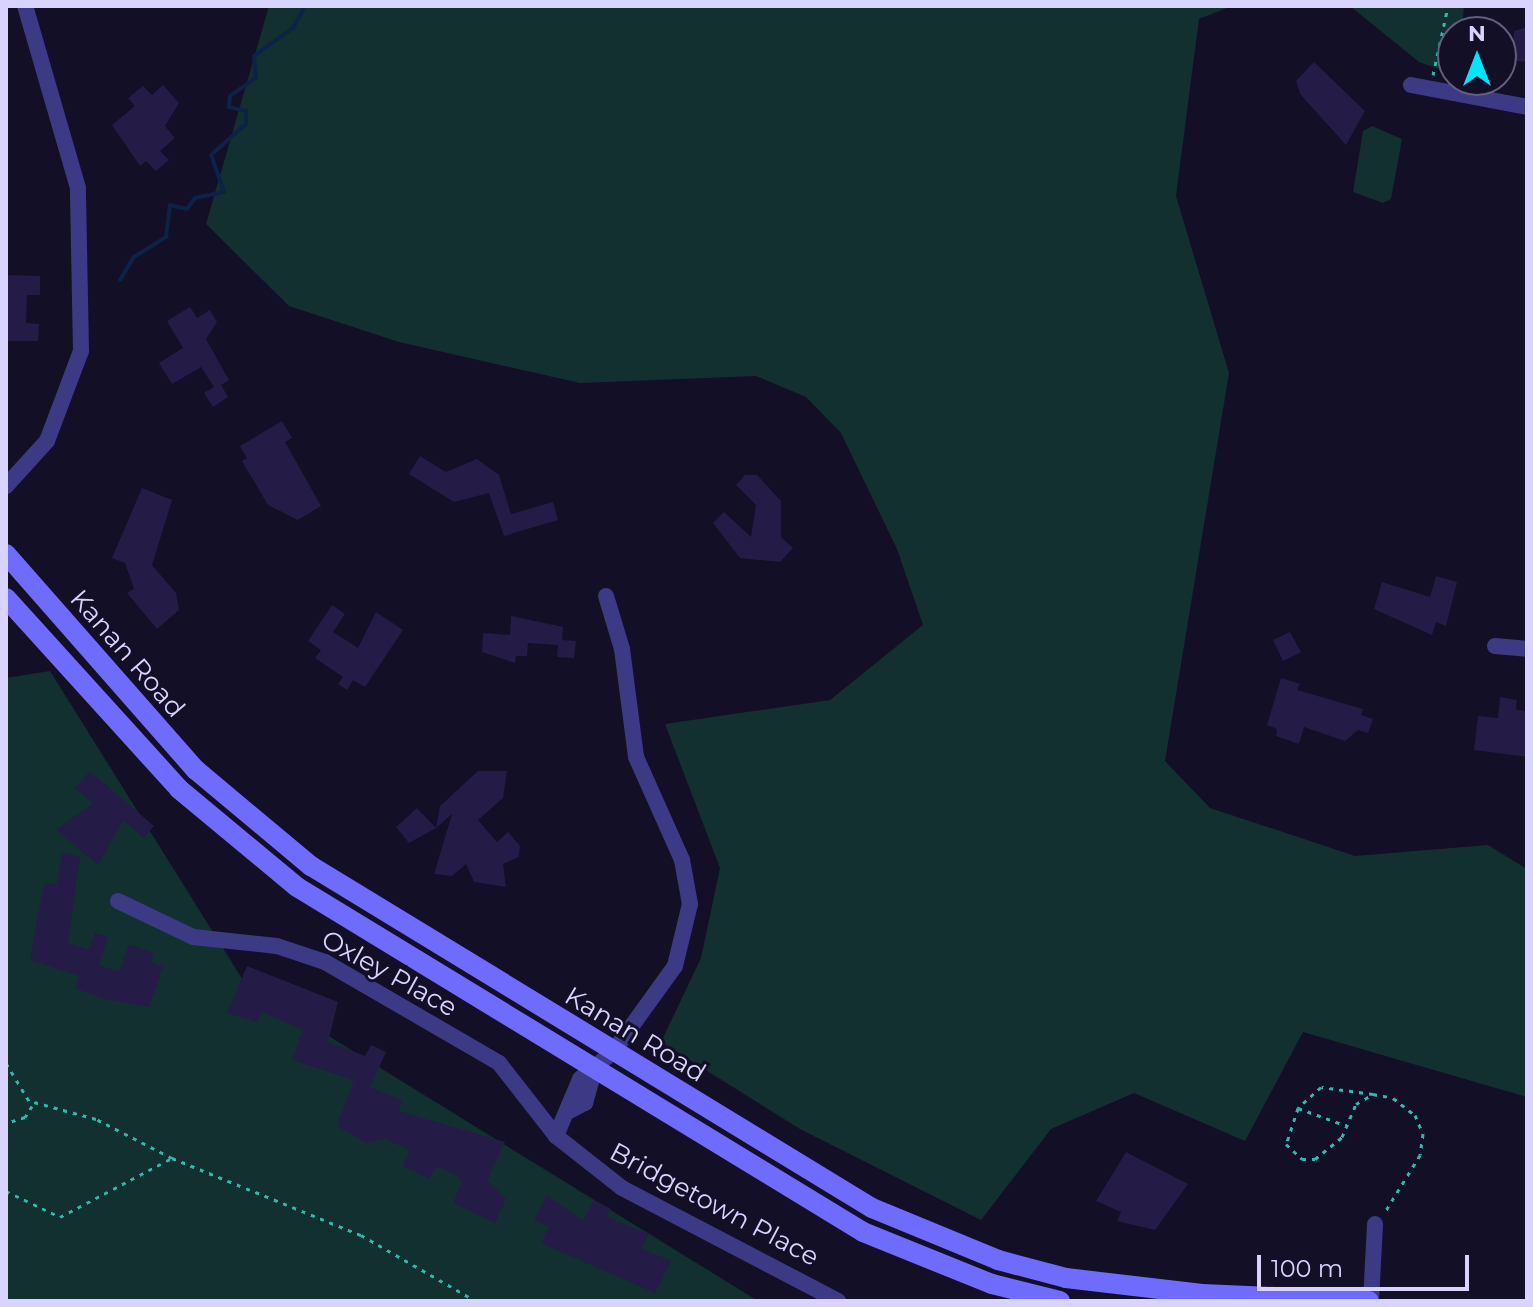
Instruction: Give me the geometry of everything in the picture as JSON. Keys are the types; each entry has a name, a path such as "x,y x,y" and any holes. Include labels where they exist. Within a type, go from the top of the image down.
{"main road":[{"name":"Kanan Road","path":"6,554 142,715 252,820 386,914 872,1208 998,1260 1136,1289 1370,1301"},
{"name":"Kanan Road","path":"6,598 179,789 297,887 863,1232 992,1284 1060,1301"}],"street":[{"path":"6,486 47,441 68,400 81,351 78,188 25,6"},
{"path":"1411,85 1527,107"},
{"path":"556,1136 571,1110 580,1079 613,1052 675,966 690,904 682,860 636,757 622,649 606,596"},
{"path":"1495,646 1527,649"},
{"name":"Oxley Place","path":"118,901 193,937 277,946 325,962 499,1063 556,1136"},
{"name":"Bridgetown Place","path":"556,1136 622,1188 838,1301"},
{"path":"1370,1301 1375,1224"}],"path":[{"path":"1434,89 1448,6"},
{"path":"6,1063 30,1101 96,1119 172,1158 361,1235 476,1301"},
{"path":"1373,1094 1356,1104 1347,1126 1329,1152 1302,1159 1286,1144 1298,1108 1321,1087 1373,1094 1415,1115 1423,1134 1405,1185 1375,1224"},
{"path":"6,1123 25,1117 30,1101"},
{"path":"1298,1108 1347,1126"},
{"path":"6,1191 60,1217 172,1158"}],"green space":[{"path":"269,6 1232,6 1199,19 1176,196 1229,373 1165,761 1210,808 1355,856 1488,845 1527,869 1527,1097 1303,1032 1245,1141 1134,1093 1051,1129 981,1220 800,1129 661,1042 701,958 720,868 665,724 830,700 923,625 897,549 841,433 806,397 756,376 580,383 399,342 289,306 206,224"},
{"path":"1350,6 1464,6 1463,16 1437,16 1437,68 1419,62"},
{"path":"1372,126 1402,139 1391,199 1383,203 1353,192 1363,131"},
{"path":"50,671 246,985 758,1301 6,1301 6,678"}],"building":[{"path":"1527,27 1527,62 1517,61 1517,30"},
{"path":"1314,62 1365,111 1346,145 1300,94 1296,81"},
{"path":"163,85 179,103 165,126 175,138 160,151 169,160 156,171 146,161 140,166 112,125 135,106 128,98 143,86 152,95"},
{"path":"6,275 40,276 40,295 27,295 26,323 39,324 38,341 6,341"},
{"path":"190,307 197,318 210,310 217,322 206,339 229,380 221,385 228,397 213,407 204,393 214,387 201,367 172,384 159,363 183,348 167,321"},
{"path":"282,421 292,438 285,442 321,506 298,520 268,505 242,461 247,458 240,446"},
{"path":"420,456 446,472 477,459 499,475 511,514 553,502 558,520 504,536 489,493 454,502 409,474"},
{"path":"745,475 757,475 781,501 781,537 793,548 780,562 740,558 713,523 724,512 751,537 756,505 736,485"},
{"path":"142,488 172,500 152,565 176,593 179,610 157,629 127,593 134,589 125,563 112,558"},
{"path":"1436,576 1457,582 1446,626 1436,622 1432,635 1374,609 1382,582 1430,597"},
{"path":"332,605 345,614 333,632 358,648 376,612 403,630 365,687 353,680 347,690 338,684 343,677 315,658 321,650 308,641"},
{"path":"511,616 563,627 562,640 576,641 574,658 557,657 558,645 528,643 527,656 516,656 515,663 482,652 483,633 510,635"},
{"path":"1290,632 1301,652 1283,661 1273,640"},
{"path":"1281,678 1300,684 1297,690 1363,709 1361,715 1373,719 1368,733 1358,730 1345,741 1304,727 1299,744 1276,736 1277,729 1267,725"},
{"path":"1500,697 1517,700 1516,710 1527,711 1527,757 1474,750 1478,716 1498,718"},
{"path":"90,771 154,826 144,838 123,820 98,865 56,830 93,803 75,788"},
{"path":"478,771 507,771 503,798 478,820 497,842 508,832 520,846 519,857 503,864 506,887 474,882 466,864 452,876 434,874 452,814 436,828 440,806"},
{"path":"417,808 436,828 409,843 396,827"},
{"path":"62,853 80,856 68,943 89,950 95,933 108,937 99,965 119,972 129,944 154,953 151,962 163,966 149,1007 101,998 75,988 79,976 30,960 44,883 57,884"},
{"path":"247,966 338,1002 328,1042 365,1056 371,1045 386,1052 370,1087 403,1101 398,1111 505,1142 487,1180 506,1199 495,1223 453,1203 462,1182 456,1175 436,1166 429,1179 403,1166 410,1150 385,1139 367,1143 337,1126 354,1080 292,1060 303,1030 262,1012 257,1022 227,1013"},
{"path":"1126,1152 1188,1184 1155,1230 1117,1221 1121,1212 1096,1201"},
{"path":"547,1195 583,1221 594,1200 611,1209 607,1217 648,1234 642,1249 671,1261 655,1293 541,1243 549,1227 534,1220"}],"waterway":[{"path":"120,280 134,257 166,237 170,205 187,209 195,198 224,192 211,155 246,124 246,111 229,107 230,96 256,78 254,56 293,28 305,6"}]}
